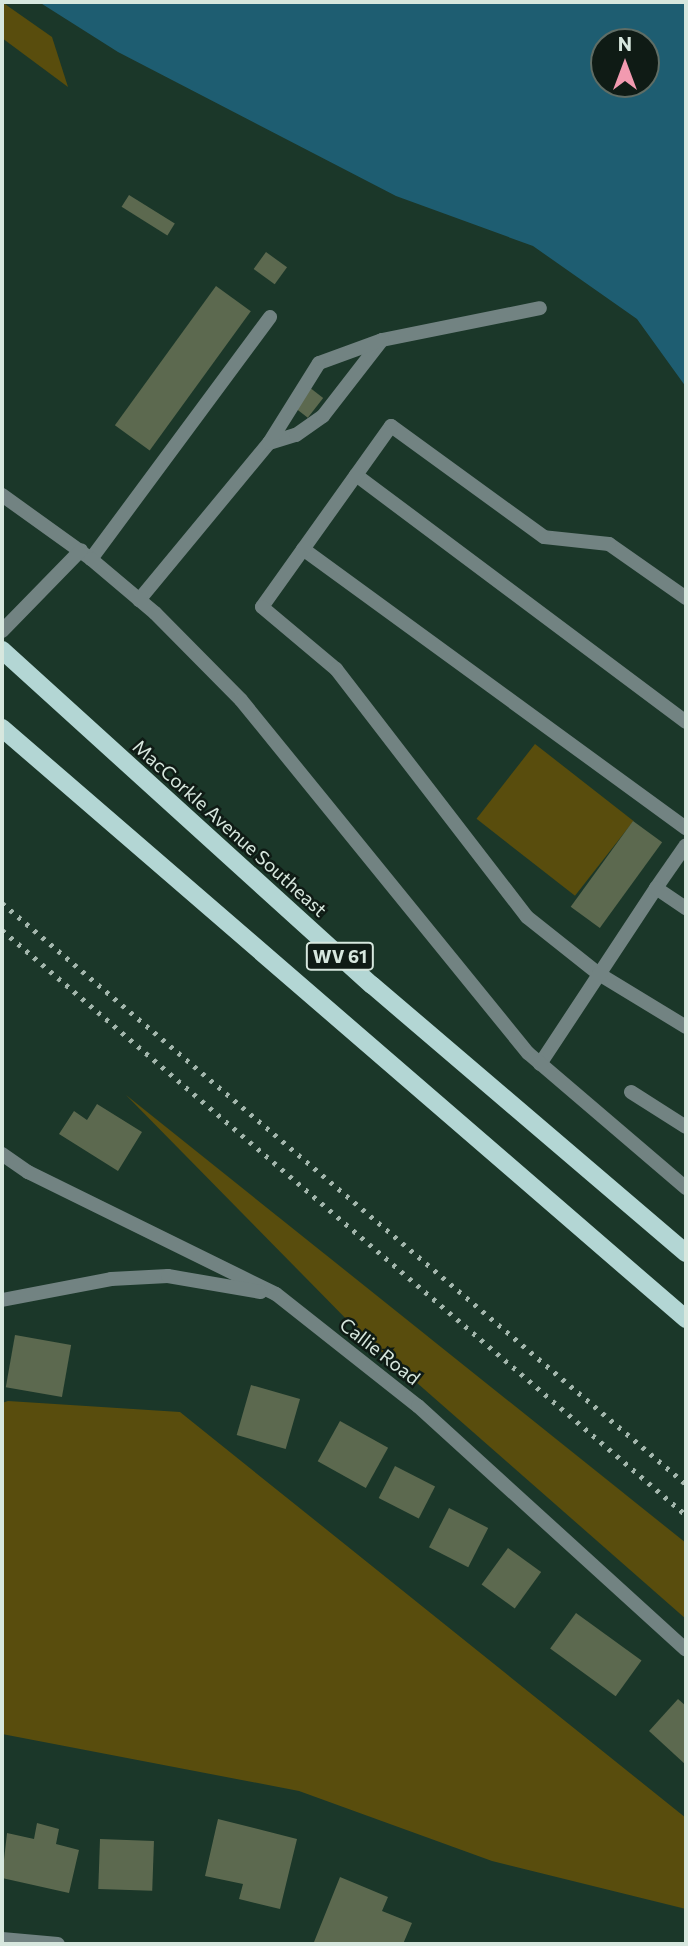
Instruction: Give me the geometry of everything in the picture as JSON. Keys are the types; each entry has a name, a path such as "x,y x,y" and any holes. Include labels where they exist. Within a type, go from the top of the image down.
{"main road":[{"name":"MacCorkle Avenue Southeast","path":"2,650 372,985 686,1254"},
{"name":"WV 61","path":"2,728 686,1319"}],"street":[{"path":"139,600 269,443 318,363 382,340 540,308"},
{"path":"2,631 86,555 270,317"},
{"path":"269,443 296,435 323,415 382,340"},
{"path":"686,598 609,544 544,537 391,426 262,607 336,669 527,917 599,974 686,1027"},
{"path":"356,475 686,722"},
{"path":"2,495 86,555 139,600 241,700 540,1063 686,1188"},
{"path":"303,549 686,828"},
{"path":"540,1063 686,845"},
{"path":"656,888 686,908"},
{"path":"631,1092 686,1127"},
{"name":"Callie Road","path":"2,1154 28,1172 276,1294 418,1406 686,1650"},
{"path":"2,1300 111,1279 168,1276 276,1294"},
{"path":"2,1939 58,1944"}],"shaded area":[{"path":"2,2 52,37 68,87 2,38"},
{"path":"535,744 634,821 575,896 477,819"},
{"path":"126,1095 686,1543 686,1619 359,1332"},
{"path":"8,1401 180,1412 686,1818 686,1909 492,1861 299,1791 2,1734 2,1403"}],"water":[{"path":"39,2 686,2 686,387 637,319 533,246 396,196 118,52"}],"building":[{"path":"129,195 175,224 167,235 122,207"},
{"path":"266,252 287,267 275,284 254,269"},
{"path":"216,286 251,311 150,450 115,425"},
{"path":"309,387 323,398 308,418 294,407"},
{"path":"633,821 662,842 600,928 571,907"},
{"path":"97,1104 142,1132 118,1171 59,1134 74,1111 87,1120"},
{"path":"15,1335 71,1345 62,1397 6,1387"},
{"path":"251,1385 300,1399 286,1449 237,1435"},
{"path":"340,1421 388,1448 366,1488 318,1461"},
{"path":"395,1466 435,1486 419,1519 379,1498"},
{"path":"449,1508 488,1528 468,1567 429,1547"},
{"path":"508,1548 541,1572 515,1609 482,1584"},
{"path":"576,1613 642,1661 616,1696 550,1649"},
{"path":"678,1699 686,1706 686,1765 649,1731"},
{"path":"218,1819 297,1839 280,1909 239,1899 243,1884 205,1876"},
{"path":"37,1823 59,1829 56,1844 79,1850 69,1893 2,1878 7,1833 34,1839"},
{"path":"100,1839 154,1841 152,1891 98,1889"},
{"path":"340,1877 388,1897 382,1911 412,1923 403,1944 314,1942"}],"railway":[{"path":"2,903 686,1484"},
{"path":"2,930 686,1515"}]}
